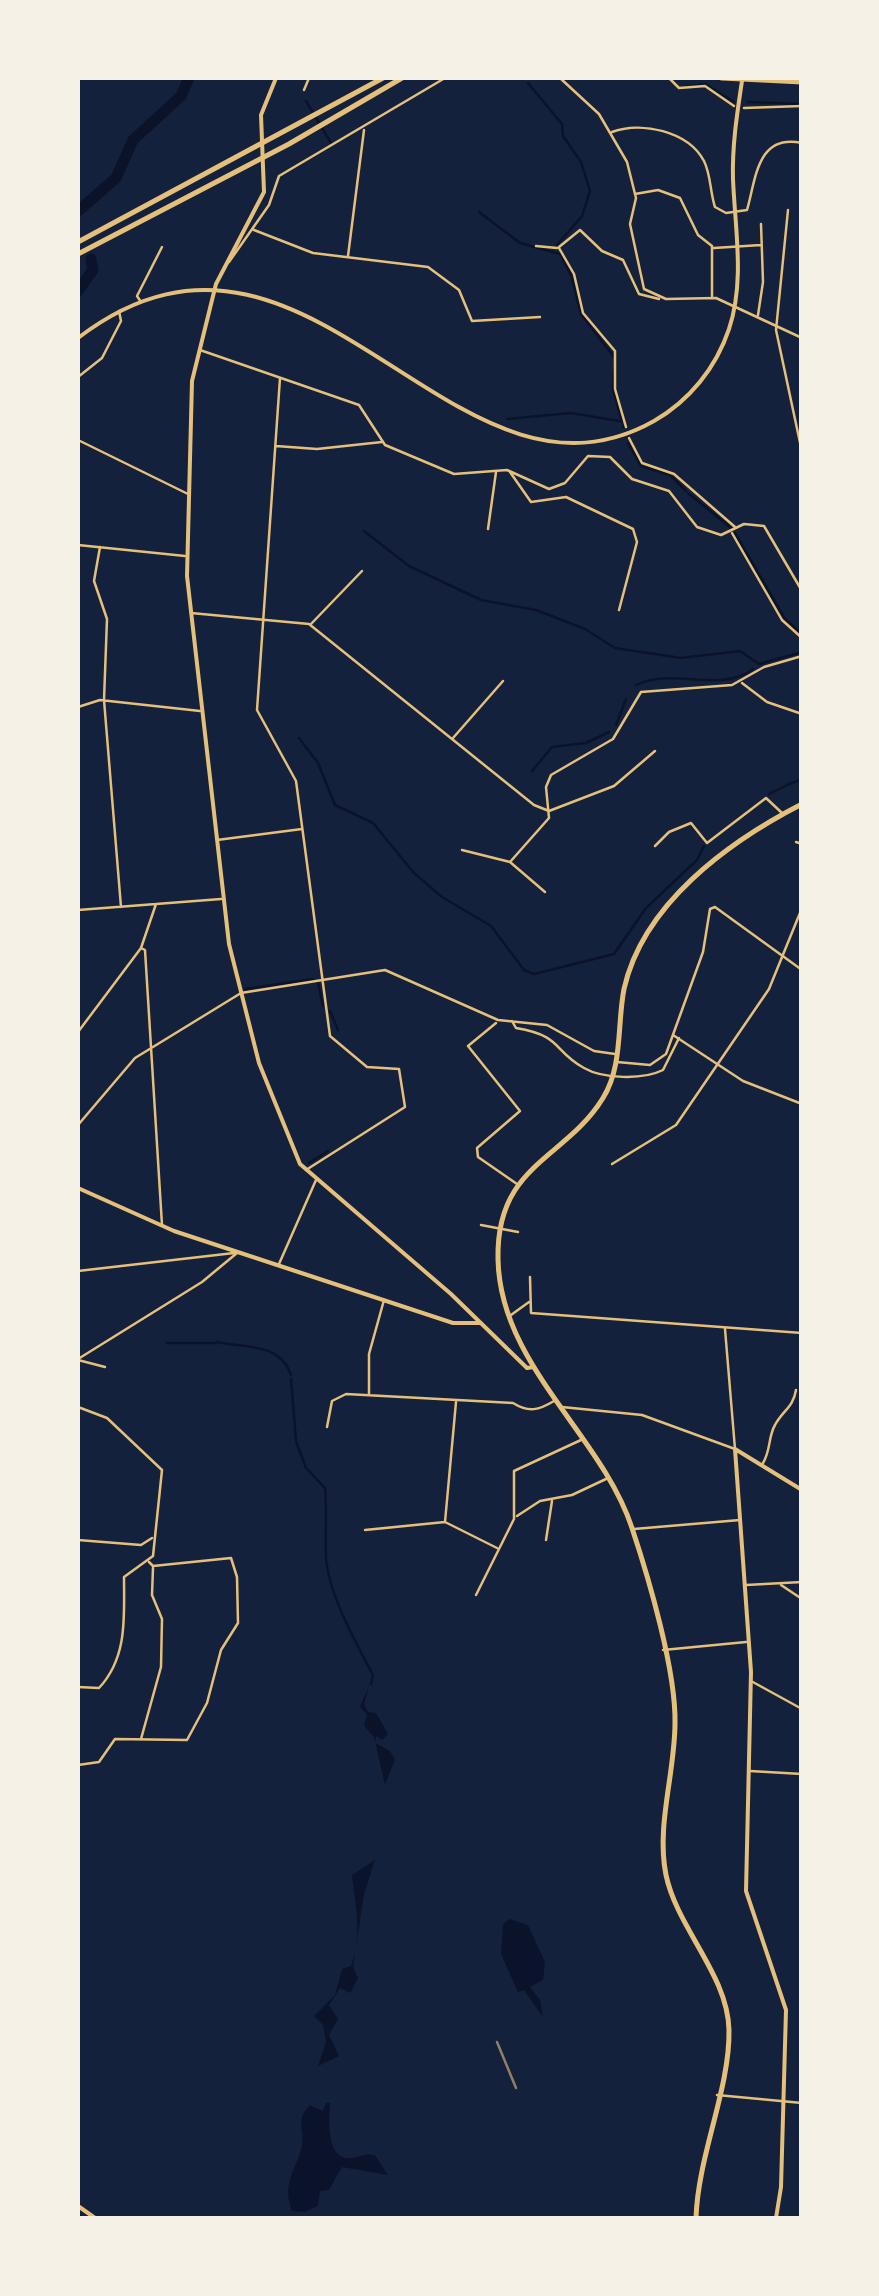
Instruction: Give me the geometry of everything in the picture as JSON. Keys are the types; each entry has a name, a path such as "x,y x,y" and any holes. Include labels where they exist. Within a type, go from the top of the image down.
{"main road":[{"path":"78,242 383,78"},
{"path":"78,254 289,144 402,78"},
{"path":"722,78 802,82"},
{"path":"696,2218 700,2175 728,2040 728,2016 674,1899 664,1860 676,1722 663,1650 632,1529 534,1366 510,1315 498,1270 501,1229 518,1185 543,1155 596,1108 616,1058 627,979 655,920 692,880 782,814 802,804"}],"street":[{"path":"276,78 263,107 260,131 266,172 262,198 214,290 192,375 186,556 190,613 223,899 241,992 261,1069 306,1170 527,1368 534,1366"},
{"path":"304,90 310,78"},
{"path":"227,262 236,258 271,202 279,176 445,78"},
{"path":"560,78 599,114 626,158 636,194 630,224 642,285 660,296 714,298 802,338"},
{"path":"669,78 679,88 708,87 734,106"},
{"path":"78,338 141,302 214,290 265,298 308,314 456,406 518,434 568,442 630,432 662,416 690,393 713,364 729,331 738,283 733,162 742,81"},
{"path":"744,108 802,106"},
{"path":"348,257 363,128"},
{"path":"611,133 642,128 686,142 705,164 715,207 729,212 748,208 753,173 776,143 802,142"},
{"path":"636,194 654,190 678,197 698,235 714,248 761,245"},
{"path":"788,210 776,326 802,452"},
{"path":"755,315 761,224"},
{"path":"254,230 313,253 428,267 459,290 472,320 540,317"},
{"path":"536,246 558,248 580,230 602,251 623,260 638,294 656,300 660,296"},
{"path":"141,302 137,296 162,247"},
{"path":"558,248 574,274 583,313 617,356 615,389 626,429"},
{"path":"714,248 714,298"},
{"path":"78,377 106,353 121,321 119,312"},
{"path":"198,350 359,405 382,442"},
{"path":"280,378 257,710 296,782 330,1036 367,1067 399,1069 405,1107 306,1170"},
{"path":"630,438 642,463 674,474 736,528"},
{"path":"78,446 79,440 189,494"},
{"path":"274,446 317,449 382,442 454,474 510,470 537,487 554,488 565,483 588,456 605,456 620,463 632,479 669,492 697,527 720,535 736,528 764,526 802,591"},
{"path":"488,529 496,470"},
{"path":"510,470 531,502 566,497 633,529 637,542 619,610"},
{"path":"731,532 782,620 802,638"},
{"path":"78,545 186,556"},
{"path":"100,547 94,581 108,619 104,700 121,907"},
{"path":"310,625 362,571"},
{"path":"190,613 310,625 534,806 549,812 614,786 655,751"},
{"path":"510,862 550,818 546,787 553,772 613,739 638,694 652,689 742,682 764,667 802,656"},
{"path":"452,739 503,681"},
{"path":"742,682 767,702 802,714"},
{"path":"78,707 104,700 200,711"},
{"path":"655,846 669,832 691,823 707,844 766,798 782,814"},
{"path":"216,840 302,828"},
{"path":"462,850 510,862 545,892"},
{"path":"78,910 223,899"},
{"path":"78,1032 142,948 156,904"},
{"path":"78,1125 121,1072 152,1047 241,992 385,970 498,1020 551,1026 594,1051 655,1064 666,1054 703,952 710,909 716,907 802,970"},
{"path":"612,1164 676,1125 767,993 802,908"},
{"path":"142,948 162,1227"},
{"path":"498,1020 468,1046 520,1111 476,1148 478,1156 518,1185"},
{"path":"512,1021 516,1028 550,1037 581,1066 626,1076 663,1070 672,1060 679,1038"},
{"path":"672,1034 743,1081 802,1104"},
{"path":"278,1266 316,1180"},
{"path":"78,1188 162,1227 236,1252 457,1324 481,1323"},
{"path":"481,1225 518,1232"},
{"path":"78,1271 236,1252"},
{"path":"105,1367 78,1360 199,1283 236,1252"},
{"path":"530,1277 532,1313 802,1333"},
{"path":"368,1396 370,1354 384,1300"},
{"path":"510,1315 531,1302"},
{"path":"726,1329 751,1681 746,1891 784,1995 776,2218"},
{"path":"763,1463 772,1446 775,1425 792,1406 796,1390"},
{"path":"327,1426 334,1400 346,1394 513,1403 524,1410 540,1410 556,1400"},
{"path":"445,1522 456,1400"},
{"path":"78,1407 107,1418 161,1466 151,1564 152,1594 162,1620 161,1666 141,1740"},
{"path":"560,1408 642,1415 734,1449 802,1490"},
{"path":"476,1594 514,1516 514,1471 581,1440"},
{"path":"514,1516 540,1501 606,1480"},
{"path":"546,1540 552,1499"},
{"path":"632,1529 740,1520"},
{"path":"365,1530 445,1522 498,1548"},
{"path":"78,1540 141,1545 154,1538"},
{"path":"78,1687 95,1690 111,1673 125,1621 124,1578 128,1571 151,1564 231,1558 237,1577 238,1623 221,1650 207,1703 187,1740 115,1740 99,1762 78,1765"},
{"path":"745,1585 802,1582"},
{"path":"780,1583 781,1589 802,1598"},
{"path":"663,1650 749,1641"},
{"path":"751,1681 802,1709"},
{"path":"749,1771 802,1774"},
{"path":"717,2095 802,2103"},
{"path":"78,2206 96,2218"}],"water":[{"path":"369,1686 364,1704 368,1712 376,1713 388,1734 382,1740 376,1736 375,1742 364,1726 367,1715 360,1707"},
{"path":"375,1743 390,1751 395,1760 385,1785"},
{"path":"375,1860 364,1894 357,1943 352,1875"},
{"path":"510,1919 528,1925 545,1962 543,1980 530,1987 540,2000 543,2017 524,1990 518,1992 501,1954 503,1924"},
{"path":"357,1943 353,1967 358,1978 350,1993 340,1988 329,2005 338,2019 329,2035 339,2056 318,2066 326,2042 323,2025 314,2016 335,1995 342,1969 351,1966"},
{"path":"326,2103 330,2103 331,2138 337,2153 351,2158 375,2155 388,2175 342,2167 329,2190 320,2191 318,2206 305,2212 292,2211 289,2187 302,2143 302,2116 310,2105 323,2111"}],"waterway":[{"path":"78,211 116,178 133,140 181,96 189,78"},
{"path":"528,83 562,124 563,136 581,162 590,191 582,216 557,245"},
{"path":"683,87 705,84 734,102"},
{"path":"306,101 331,143"},
{"path":"748,102 802,104"},
{"path":"479,212 520,243 560,254 571,275 581,314 614,357"},
{"path":"78,291 93,270 91,259"},
{"path":"614,370 613,389 622,422"},
{"path":"507,419 571,413 620,421"},
{"path":"628,443 641,466 670,475 686,491"},
{"path":"688,493 731,528"},
{"path":"364,531 409,566 481,600 536,610 585,629 615,648 681,658 740,651 759,664 802,652"},
{"path":"735,533 785,619 802,634"},
{"path":"636,685 665,678 726,680 753,669"},
{"path":"616,725 626,699"},
{"path":"532,771 552,747 586,743 609,732"},
{"path":"299,738 318,763 335,805 373,823 414,873 442,897 491,926 524,970 534,974 614,954 646,908 697,860 704,846"},
{"path":"787,785 802,779"},
{"path":"769,794 785,786"},
{"path":"245,989 313,979"},
{"path":"318,983 323,1006"},
{"path":"330,1011 338,1030"},
{"path":"309,1163 328,1151"},
{"path":"217,1342 270,1352 286,1364 291,1375"},
{"path":"167,1343 216,1343"},
{"path":"291,1379 296,1441 306,1468 325,1488 328,1572 344,1618 373,1675 371,1684"}],"railway":[{"path":"497,2042 516,2088"}]}
